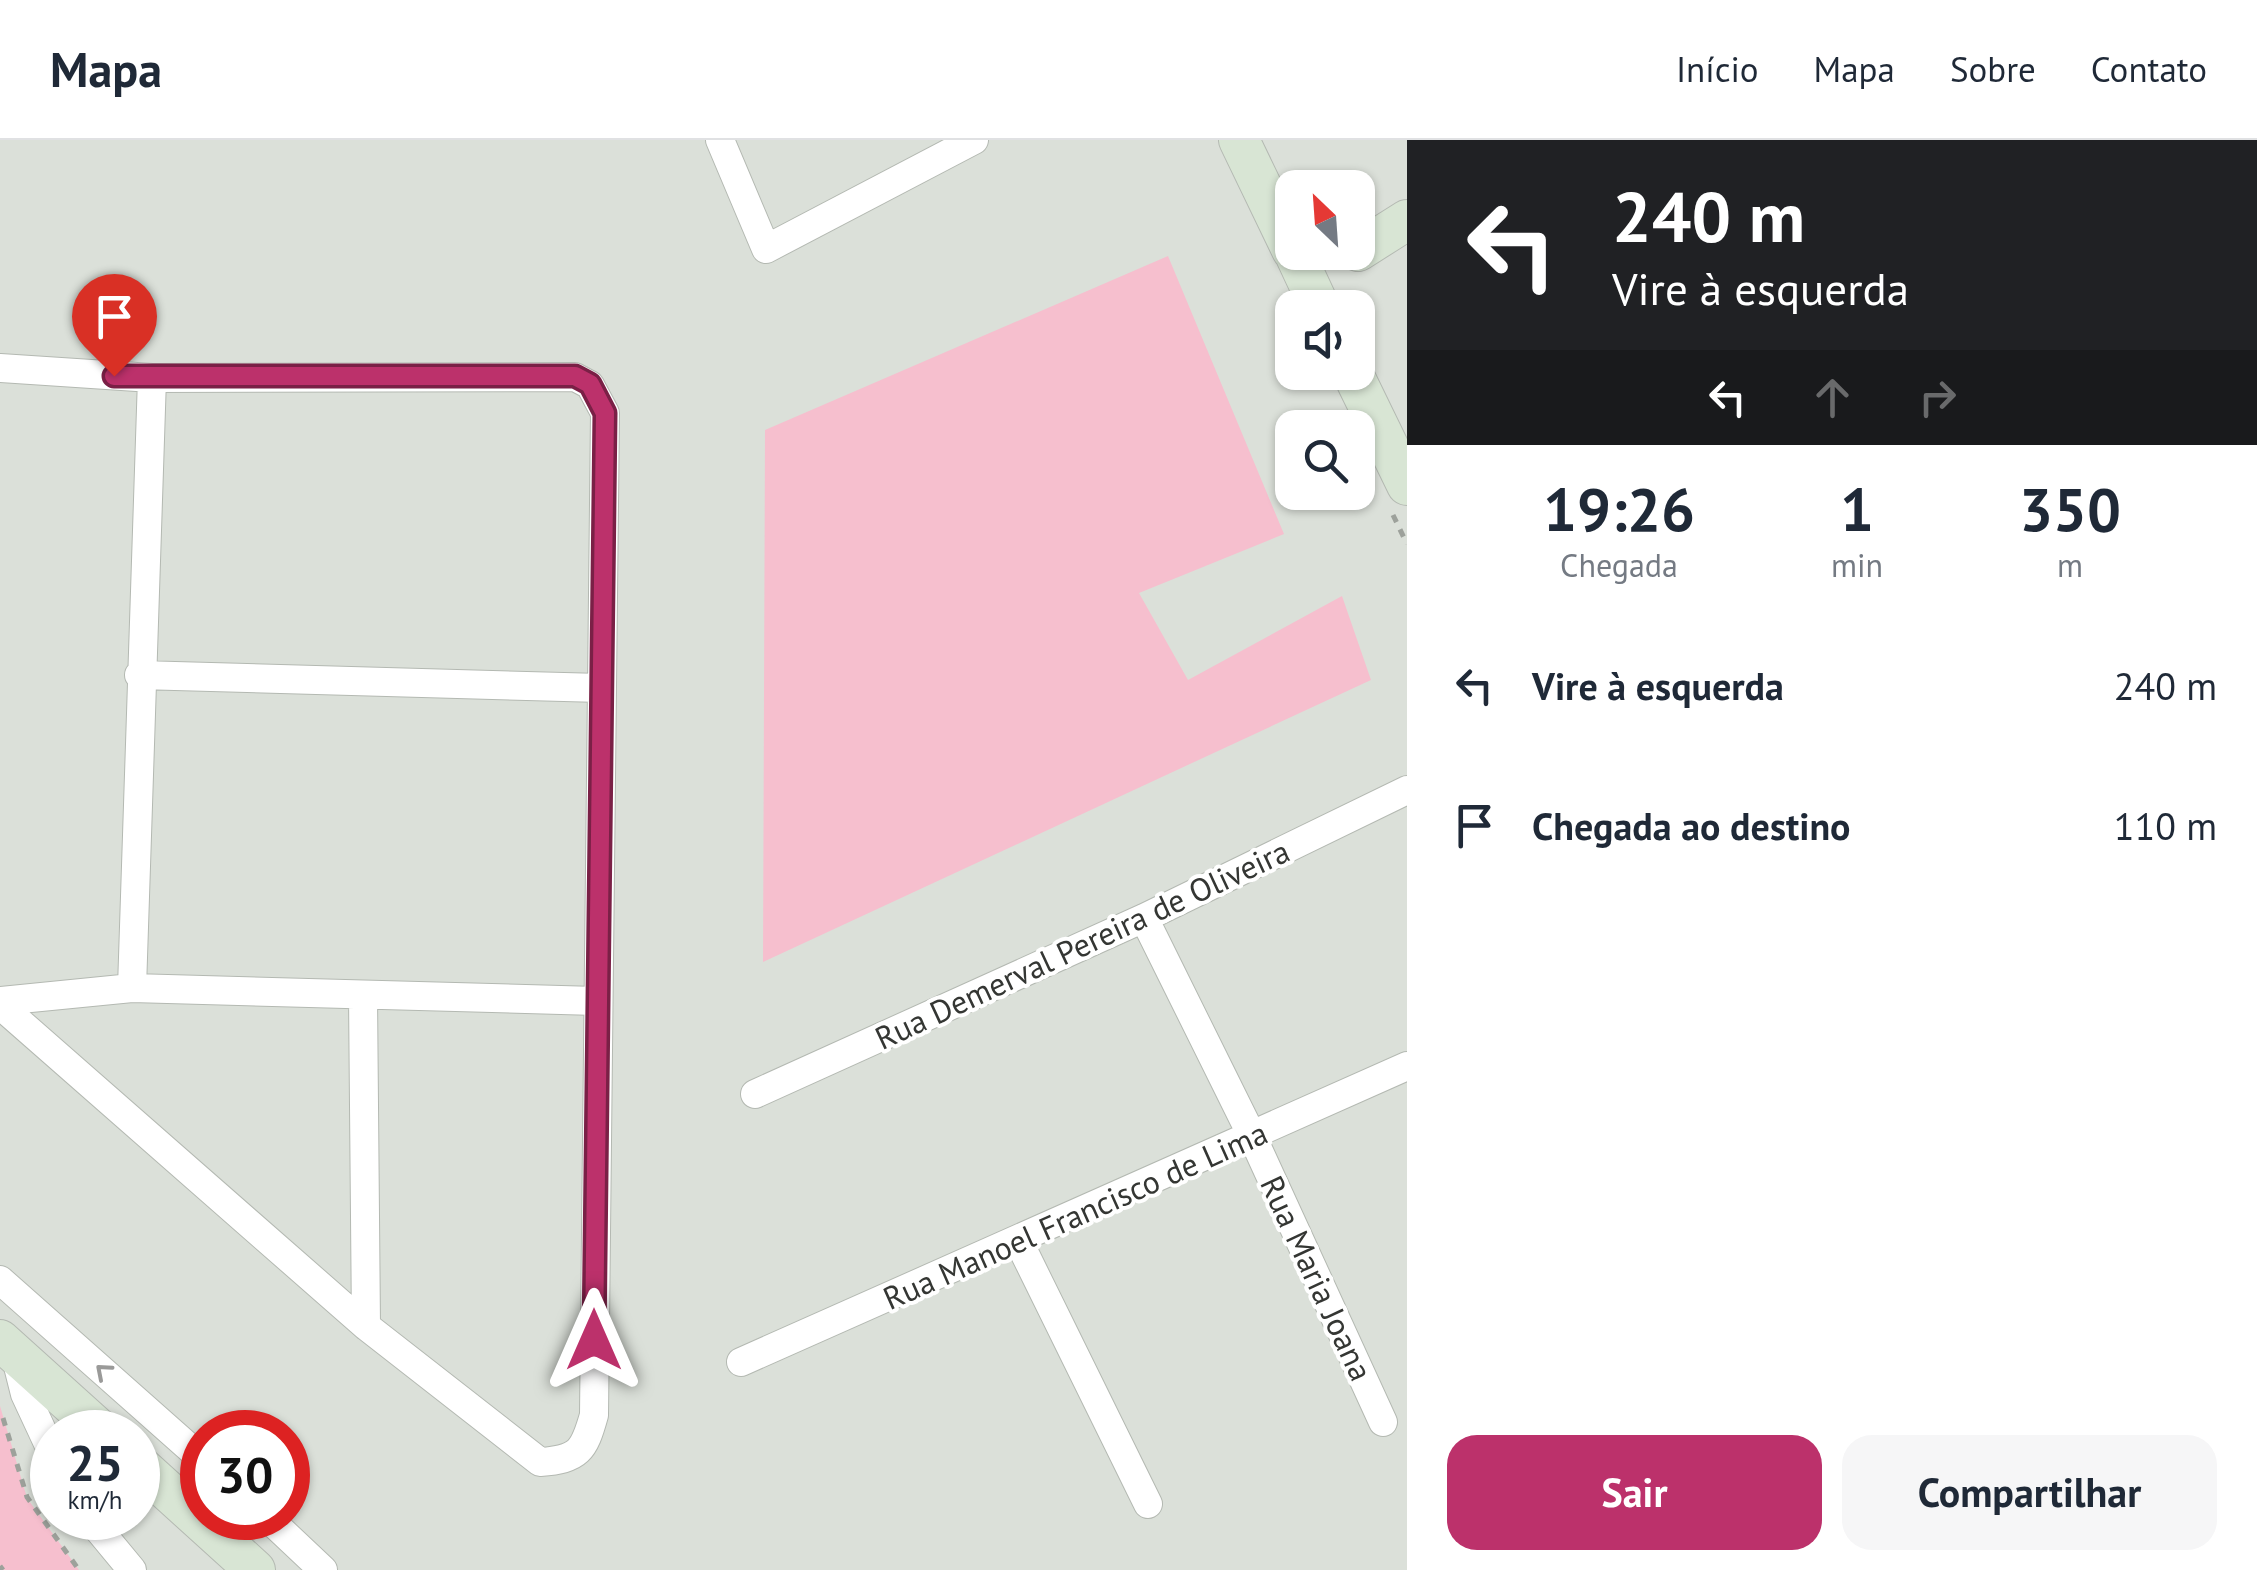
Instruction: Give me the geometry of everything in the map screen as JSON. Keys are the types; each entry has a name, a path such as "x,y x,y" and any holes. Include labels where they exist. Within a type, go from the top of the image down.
{"street":[{"path":"720,140 766,249 974,140"},
{"path":"1239,140 1304,273"},
{"path":"1375,240 1407,220"},
{"path":"0,368 152,378 575,376 590,384 605,413 594,1415 586,1446 566,1460 540,1462 366,1326 0,1003"},
{"path":"132,988 152,378"},
{"path":"1361,390 1407,486"},
{"path":"140,675 601,688"},
{"name":"Rua Demerval Pereira de Oliveira","path":"755,1094 1144,918 1407,790"},
{"name":"Rua Maria Joana","path":"1144,918 1252,1136 1383,1422"},
{"path":"0,1003 132,988 596,1001"},
{"path":"363,994 366,1326"},
{"name":"Rua Manoel Francisco de Lima","path":"741,1362 1019,1242 1407,1066"},
{"path":"1019,1242 1148,1504"},
{"path":"0,1280 180,1440"},
{"path":"7,1347 77,1410"},
{"path":"7,1347 32,1410"},
{"path":"160,1484 254,1570"},
{"path":"107,1540 132,1570"},
{"path":"292,1540 324,1570"}],"path":[{"path":"0,1406 27,1498 79,1570"}],"shaded area":[{"path":"1168,256 1284,534 1139,593 1188,680 1342,596 1371,680 763,962 765,430"},
{"path":"0,1406 30,1502 30,1540 57,1540 79,1570 3,1570"}],"route":[{"path":"114,376 575,376 590,384 605,413 594,1340"}]}
